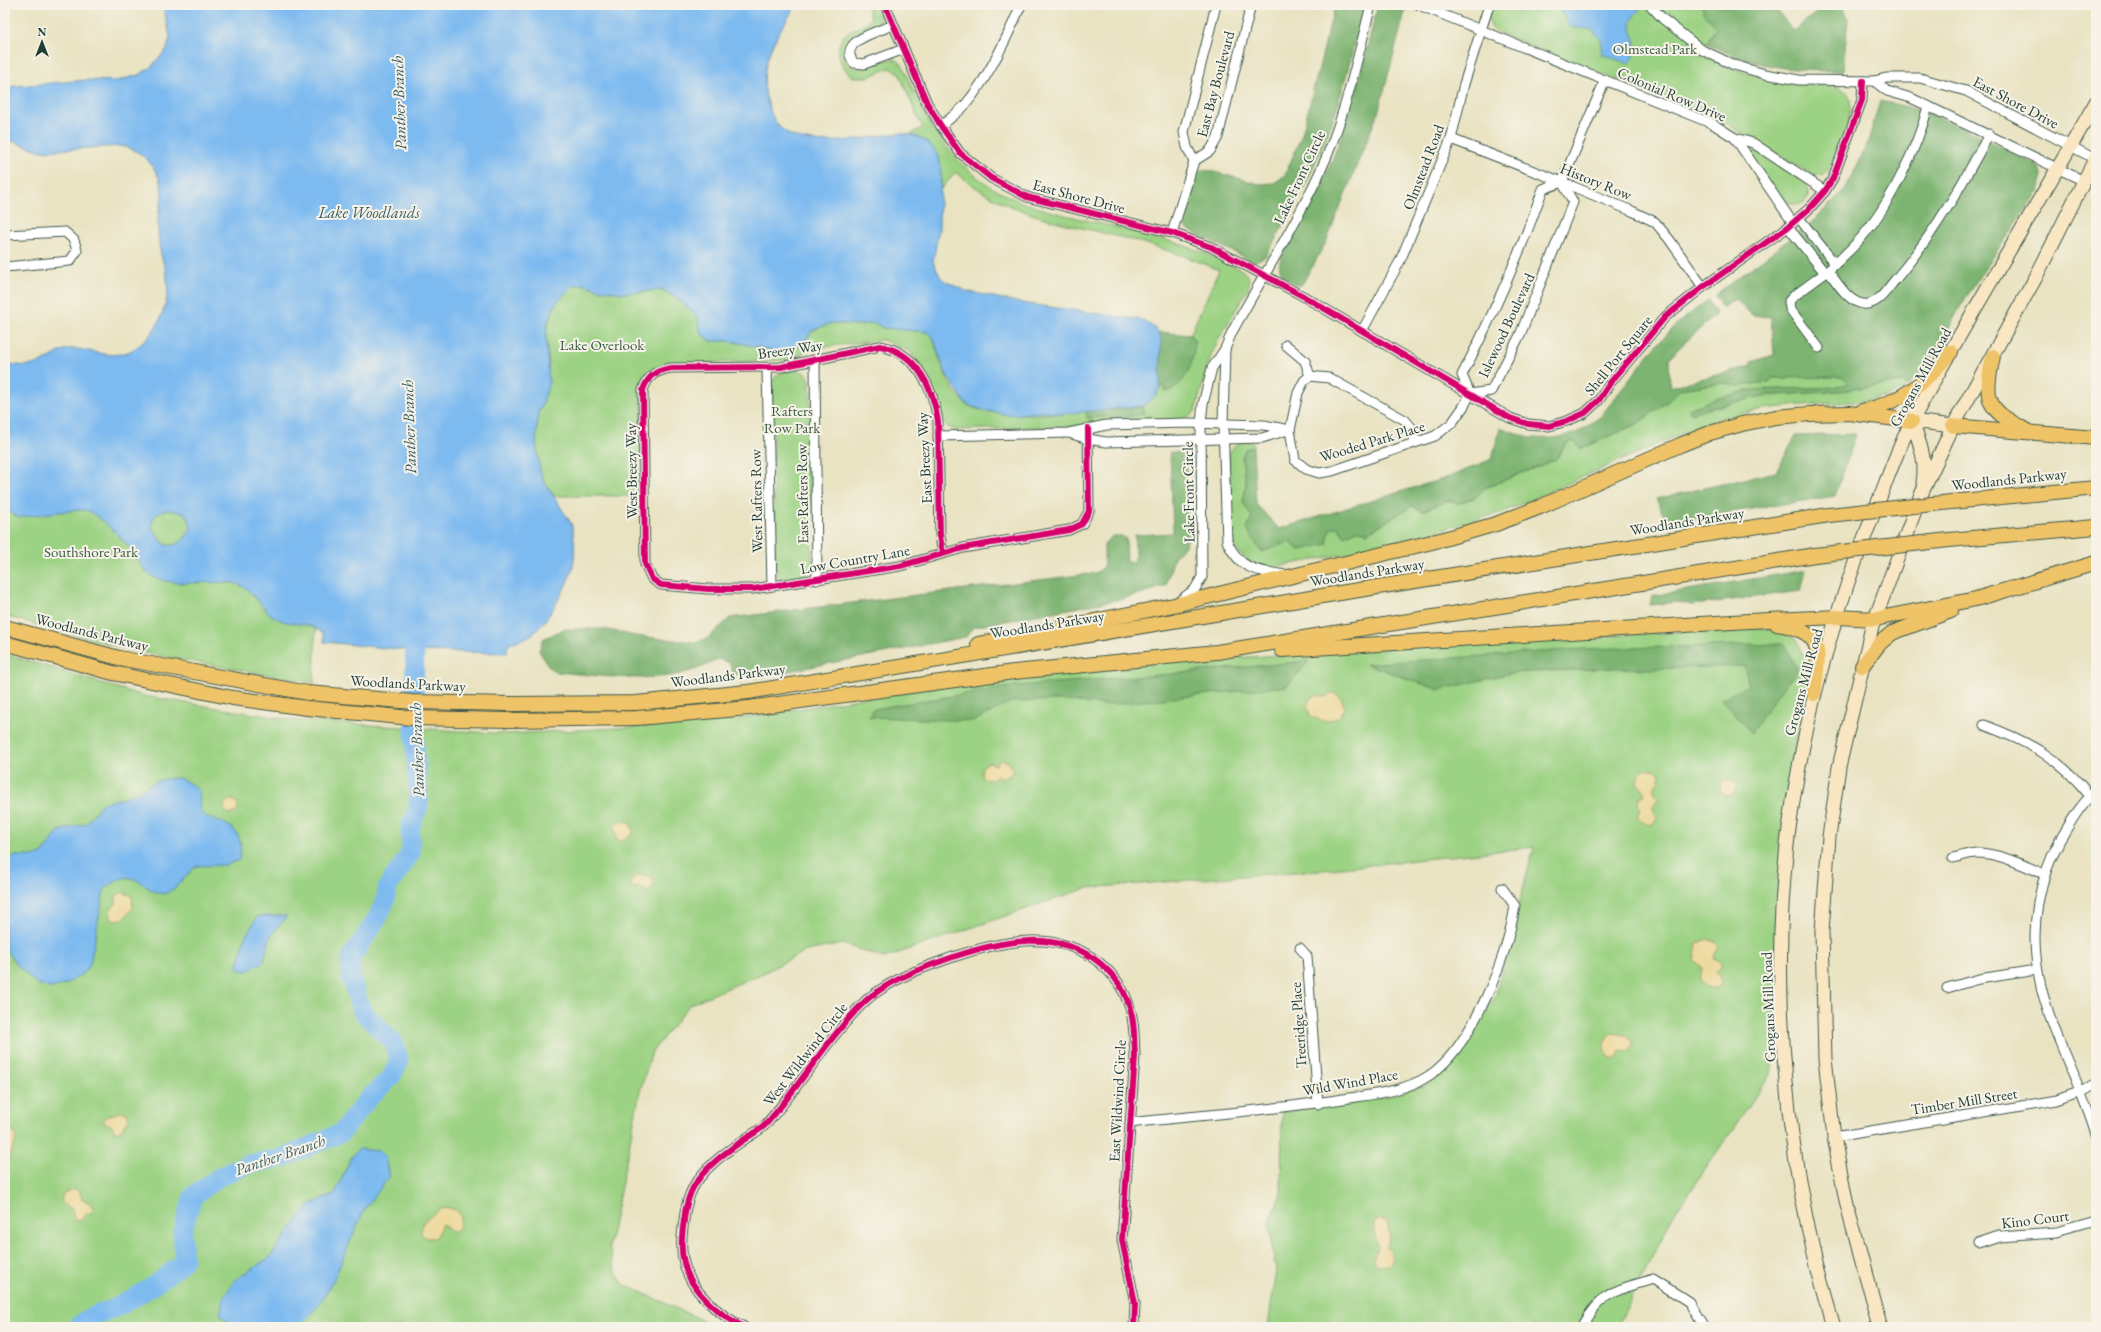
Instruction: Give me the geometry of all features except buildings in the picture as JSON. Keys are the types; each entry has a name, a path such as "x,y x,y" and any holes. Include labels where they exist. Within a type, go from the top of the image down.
{"main road":[{"name":"Grogans Mill Road","path":"1834,1327 1821,1281 1801,1192 1791,1118 1782,990 1782,923 1789,834 1800,761 1814,694 1848,580 1912,421 2096,102"},
{"path":"1880,1327 1847,1206 1834,1137 1824,1059 1822,931 1829,837 1839,767 1862,666 1875,619 1920,497 1953,426 2036,277 2096,158"},
{"path":"1849,413 1880,407 1903,396 1922,383 1951,352"},
{"path":"1993,356 1988,390 1992,406 2005,419 2034,433"},
{"path":"848,674 877,664 1174,605 1291,575 1444,539 1496,524 1540,507 1680,445 1736,426 1776,417 1849,413 1953,426 2096,438"},
{"path":"1912,421 1921,449 1925,470 1920,497"},
{"name":"Woodlands Parkway","path":"5,627 119,658 308,693 412,702 512,704 636,703 748,692 848,674 1829,515 2096,488"},
{"path":"1218,652 1815,555 1949,540 2096,527"},
{"path":"5,643 113,673 233,698 307,708 411,718 510,720 637,718 749,708 1014,672 1218,652 1354,646 1748,621 1837,617 1875,619 1976,599 2096,563"},
{"path":"1862,666 1880,643 1892,633 1946,614 1976,599"},
{"path":"1748,621 1785,625 1803,631 1816,642 1819,654 1814,694"}],"street":[{"name":"East Shore Drive","path":"885,5 927,103 941,126 960,153 991,178 1027,197 1172,233 1211,246 1264,275"},
{"path":"941,126 966,104 970,98 1013,25 1021,5"},
{"name":"East Bay Boulevard","path":"1216,5 1184,132 1187,147 1194,161 1210,151 1218,137 1251,5"},
{"name":"Lake Front Circle","path":"1174,605 1195,589 1202,578 1201,423 1203,404 1212,368 1225,349 1232,332 1293,224 1327,156 1350,88 1371,5"},
{"name":"Colonial Row Drive","path":"1419,5 1713,124 1735,138 1753,143 1826,191"},
{"name":"Olmstead Road","path":"1362,331 1400,261 1451,139 1464,84 1480,29 1489,5"},
{"name":"East Shore Drive","path":"1652,7 1679,33 1702,50 1734,65 1765,74 1799,80 1874,81 1886,78 1920,78 1966,91 2070,146 2096,158"},
{"path":"893,25 856,41 849,49 849,57 854,63 864,64 904,49"},
{"path":"1562,182 1605,80"},
{"name":"Shell Port Square","path":"1264,275 1510,418 1528,424 1549,426 1568,421 1585,413 1599,400 1610,383 1665,317 1703,287 1794,222 1826,191 1833,178 1862,100 1863,81"},
{"path":"1874,81 1887,90 1911,98 2084,181"},
{"path":"1818,348 1790,309 1790,301 1794,296 1830,269 1861,238 1888,199 1906,165 1928,106"},
{"path":"1794,222 1830,269 1849,297 1863,304 1876,302 1921,249 1954,198 1988,134"},
{"name":"Colonial Row Drive","path":"1735,138 1794,222"},
{"name":"History Row","path":"1451,139 1562,182 1632,211 1654,222 1670,239 1703,287"},
{"path":"1172,233 1194,161"},
{"name":"Islewood Boulevard","path":"1562,182 1573,202 1520,335 1491,390 1470,394 1462,375 1489,324 1517,259 1543,189 1562,182"},
{"path":"1794,222 1830,269"},
{"path":"5,235 65,232 74,240 77,251 70,261 5,267"},
{"path":"1286,345 1305,362 1310,376"},
{"name":"Breezy Way","path":"661,370 672,368 767,368 880,346 892,348 901,352 916,366"},
{"name":"Lake Front Circle","path":"1225,349 1223,424 1227,542 1231,551 1246,567 1256,571 1291,575"},
{"name":"East Rafters Row","path":"814,360 817,580"},
{"name":"East Breezy Way","path":"916,366 936,410 940,536 943,553"},
{"name":"West Rafters Row","path":"767,368 772,586"},
{"name":"West Breezy Way","path":"652,579 645,564 643,390 646,381 661,370"},
{"path":"1290,430 1298,393 1304,381 1310,376 1329,378 1405,420 1412,428 1415,442"},
{"name":"Wooded Park Place","path":"1290,430 1295,460 1306,469 1319,473 1332,471 1435,436 1452,423 1464,406 1470,394"},
{"path":"938,436 1069,433 1106,425 1201,423 1264,425 1290,430"},
{"name":"Low Country Lane","path":"652,579 661,585 741,590 817,580 900,566 943,553 1069,530 1077,527 1085,519 1089,511 1088,428"},
{"path":"1069,433 1088,439 1106,442 1262,438 1290,430"},
{"path":"1984,725 2028,742 2076,778 2093,794 2066,829 2044,874 2036,915 2035,938 2036,970 2050,1017 2082,1091 2096,1135"},
{"path":"1952,858 1976,853 2000,857 2021,863 2044,874"},
{"name":"Wild Wind Place","path":"1130,1123 1318,1104 1390,1091 1411,1085 1429,1076 1444,1064 1482,1008 1512,926 1515,906 1502,888"},
{"name":"East Wildwind Circle","path":"1028,941 1051,942 1087,953 1108,970 1120,986 1130,1005 1134,1028 1135,1056 1122,1240 1135,1303 1134,1327"},
{"name":"West Wildwind Circle","path":"744,1327 716,1309 700,1294 684,1264 682,1246 685,1212 698,1180 723,1154 765,1125 855,1011 874,994 904,976 970,951 1002,943 1028,941"},
{"name":"Treeridge Place","path":"1300,948 1307,956 1318,1104"},
{"path":"1947,988 1979,979 2036,970"},
{"name":"Timber Mill Street","path":"1834,1137 2057,1100 2082,1091 2096,1083"},
{"name":"Kino Court","path":"1979,1244 2000,1237 2056,1233 2096,1222"},
{"path":"1581,1327 1591,1309 1607,1294 1653,1279 1689,1302 1704,1327"}],"green space":[{"name":"Lake Overlook","path":"867,5 877,5 881,18 871,29 857,34 849,39 844,51 846,62 851,67 857,68 893,59 900,62 918,101 935,131 956,158 969,171 985,183 1006,195 1035,207 1183,245 1237,268 1247,275 1249,278 1248,289 1219,338 1210,358 1195,412 1192,415 1169,423 955,430 949,428 943,421 911,352 883,340 815,348 787,360 671,364 654,368 643,380 640,496 554,496 543,480 536,442 538,413 543,403 549,364 546,337 547,325 556,303 573,286 582,284 622,293 663,290 676,298 697,316 701,333 711,341 731,341 779,352 801,346 813,330 832,323 861,325 875,323 883,328 928,332 933,337 944,372 953,389 965,403 974,408 988,411 1041,414 1086,411 1088,418 1145,413 1143,407 1156,395 1160,387 1163,386 1166,392 1195,341 1190,335 1219,270 1184,256 1148,245 1035,215 994,198 974,186 956,172 941,189 941,167 939,157 914,135 909,135 923,127 919,121 899,73 890,68 868,77 853,77 840,61 839,48 840,42 844,36 850,31 864,25 871,18"},
{"path":"1335,5 1364,5 1334,117 1312,171 1266,256 1256,261 1251,261 1184,226 1182,219 1192,182 1197,172 1200,170 1211,171 1259,184 1274,183 1286,173 1302,134"},
{"path":"1379,5 1403,5 1406,8 1378,113 1326,242 1300,286 1285,277 1280,268 1281,258 1315,196 1340,140 1352,104"},
{"name":"Olmstead Park","path":"1492,5 1702,5 1703,11 1716,28 1699,54 1733,69 1750,74 1803,84 1840,88 1844,90 1849,96 1850,114 1843,138 1828,169 1823,175 1815,176 1725,123 1497,32 1492,28 1488,19"},
{"path":"1702,5 1773,5 1793,31 1826,5 1842,5 1848,18 1843,71 1806,70 1772,66 1740,58 1723,51 1706,43 1716,28 1703,11"},
{"path":"1880,101 1922,112 1962,128 2040,167 2042,174 2040,190 1972,288 1939,347 1925,368 1908,386 1901,382 1840,391 1761,396 1690,413 1689,409 1715,399 1749,390 1838,387 1849,383 1843,377 1772,378 1769,382 1737,386 1721,383 1680,389 1668,401 1637,424 1580,449 1574,441 1566,444 1556,459 1485,488 1476,497 1457,504 1449,500 1422,511 1412,506 1367,533 1357,530 1344,536 1338,527 1330,529 1327,544 1300,550 1289,542 1261,552 1247,529 1252,517 1243,502 1246,484 1242,459 1245,449 1253,447 1256,504 1279,529 1449,477 1492,459 1500,427 1530,438 1554,438 1577,433 1600,417 1654,348 1678,323 1708,300 1716,314 1669,359 1670,387 1751,366 1751,362 1774,355 1771,317 1752,315 1735,299 1722,308 1715,295 1811,223 1846,188 1867,145"},
{"path":"1754,151 1757,151 1807,184 1808,194 1804,202 1797,205 1782,198 1767,181 1752,158 1751,154"},
{"path":"1158,332 1190,335 1195,341 1193,356 1188,371 1180,383 1167,392 1163,386 1160,387 1161,344"},
{"name":"Rafters Row Park","path":"798,370 807,374 810,381 812,564 808,573 803,576 787,579 777,575 775,569 772,383 779,374 786,371"},
{"path":"1843,377 1849,383 1838,387 1783,389 1689,409 1690,413 1761,396 1840,391 1901,382 1908,386 1902,391 1868,401 1763,409 1710,421 1503,512 1380,547 1379,545 1375,549 1268,568 1255,565 1246,559 1238,551 1232,539 1229,454 1233,447 1241,443 1253,442 1253,447 1245,449 1242,458 1246,484 1243,502 1252,517 1262,552 1289,542 1327,544 1329,529 1338,526 1344,536 1357,530 1367,533 1412,505 1422,511 1449,500 1457,504 1476,497 1485,488 1556,459 1566,444 1574,441 1581,449 1637,424 1668,401 1679,389 1721,383 1737,386 1772,378"},
{"path":"1143,407 1145,413 1125,417 1087,418 1086,411"},
{"path":"1856,434 1835,496 1667,522 1656,499 1776,472 1796,436"},
{"name":"Southshore Park","path":"66,445 318,564 314,683 151,654 5,616 5,495"},
{"path":"1170,452 1185,453 1187,464 1186,489 1189,534 1185,546 1174,557 1166,586 1122,599 973,627 966,637 758,677 733,674 730,663 718,659 700,668 680,674 660,677 618,677 556,672 550,668 539,651 543,639 564,629 604,629 635,636 693,642 707,639 730,618 1096,573 1104,567 1104,545 1112,536 1122,536 1126,539 1127,562 1135,562 1135,535 1173,533"},
{"path":"1806,570 1801,591 1693,605 1677,602 1650,605 1652,596"},
{"path":"1761,628 1780,632 1797,639 1804,657 1809,687 1796,742 1786,807 1777,1029 1771,1074 1675,1212 1617,1327 1268,1327 1276,1271 1269,1226 1281,1193 1282,1112 1385,1097 1425,1085 1444,1072 1495,997 1534,847 1333,869 1087,888 884,958 843,944 806,951 761,974 690,1004 652,1052 640,1091 609,1247 614,1268 623,1284 717,1327 5,1327 5,654 144,696 291,720 508,734 687,724 731,720 919,689 1167,662 1577,637"},
{"path":"1784,644 1798,670 1776,696 1752,733 1721,699 1749,685 1744,666 1650,669 1616,668 1512,673 1439,690 1366,664 1582,649"},
{"path":"1309,661 1287,686 1105,705 1058,700 1011,702 974,721 869,717 873,709 1014,686 1148,676"}],"sand":[{"path":"1334,693 1341,698 1345,708 1339,718 1324,721 1311,717 1307,707 1310,698 1317,695 1324,697"},
{"path":"1000,760 1006,761 1010,764 1012,774 1002,779 998,776 992,780 984,779 981,774 982,767 989,762 996,765"},
{"path":"1644,769 1657,771 1660,775 1658,782 1653,788 1658,798 1652,809 1657,818 1654,823 1648,825 1638,819 1638,813 1641,808 1638,805 1639,797 1645,794 1643,789 1638,785 1637,781 1639,774"},
{"path":"1725,780 1731,780 1736,785 1734,794 1731,796 1725,796 1720,791 1720,785"},
{"path":"231,800 236,802 238,807 236,812 231,814 226,812 224,807 226,802"},
{"path":"628,821 633,829 633,834 622,841 617,840 614,826 617,823"},
{"path":"636,875 652,876 654,882 653,888 647,892 642,887 633,888 630,882"},
{"path":"122,892 132,896 133,908 123,919 113,920 109,911 116,904 116,896"},
{"path":"1707,939 1715,941 1719,946 1713,959 1721,962 1721,967 1716,972 1721,982 1720,986 1717,988 1704,985 1700,981 1702,967 1694,960 1697,944"},
{"path":"1611,1033 1627,1035 1633,1042 1633,1048 1629,1051 1620,1050 1618,1058 1609,1058 1605,1045 1607,1038"},
{"path":"119,1112 127,1113 129,1120 124,1124 121,1131 114,1131 111,1125 103,1122 105,1117"},
{"path":"5,1132 14,1132 16,1139 9,1160 5,1162"},
{"path":"74,1189 80,1192 82,1200 89,1202 93,1208 92,1213 87,1213 81,1220 74,1219 72,1209 63,1204 61,1199 64,1193"},
{"path":"450,1208 458,1211 461,1217 459,1228 452,1232 442,1224 436,1238 426,1238 421,1233 423,1222 440,1209"},
{"path":"1379,1219 1387,1221 1390,1238 1386,1248 1391,1254 1392,1258 1389,1265 1377,1266 1373,1260 1378,1245 1374,1232 1374,1222"}],"water":[{"name":"Lake Woodlands","path":"163,5 797,5 776,38 767,62 765,74 765,87 768,104 778,125 784,131 793,136 815,141 827,142 852,140 889,134 910,135 925,140 938,156 941,167 939,228 933,262 940,276 945,281 966,291 1021,303 1143,320 1156,329 1161,338 1160,387 1156,395 1143,406 1062,414 1043,412 1009,415 982,410 966,404 946,374 933,337 928,332 883,328 875,323 861,325 832,323 813,330 801,346 790,348 788,352 779,352 731,341 711,341 701,333 697,316 676,298 663,290 622,293 582,284 573,286 556,303 547,325 546,337 549,382 543,403 538,413 536,442 543,480 571,523 574,559 572,570 561,596 543,623 531,635 508,645 507,653 416,651 324,642 324,635 319,630 307,625 282,621 276,618 270,614 245,588 239,585 222,582 182,583 163,580 151,576 144,570 134,554 114,531 85,510 19,518 5,509 5,363 29,365 40,363 61,351 68,349 112,355 128,352 146,340 159,322 168,289 158,238 158,219 162,198 161,186 159,178 150,163 136,152 120,146 42,151 17,142 5,141 5,87 87,80 117,81 138,75 150,68 167,49 170,36","holes":["168,510 184,513 189,520 191,529 178,544 165,545 152,529 154,518 158,513"]},
{"path":"1565,5 1643,5 1632,20 1631,25 1636,50 1634,57 1629,64 1602,54 1600,38 1592,30 1569,26 1562,13"},
{"path":"170,778 179,778 198,790 200,808 204,815 226,824 235,831 241,846 239,860 226,865 196,866 176,887 165,894 156,892 131,878 124,878 115,882 104,890 90,965 82,974 67,984 52,988 38,985 15,963 5,948 5,861 15,856 35,856 42,854 59,831 87,823 101,804 129,796 157,781"},
{"path":"258,916 287,916 271,935 263,962 247,971 237,969 245,937"},
{"path":"359,1149 379,1151 385,1156 389,1177 364,1210 333,1281 320,1303 301,1325 292,1327 234,1326 220,1315 223,1298 235,1280 270,1257 309,1205 335,1193 352,1156"}],"waterway":[{"name":"Panther Branch","path":"78,1327 88,1318 115,1308 138,1295 162,1279 184,1261 182,1232 193,1196 219,1177 248,1164 282,1158 341,1133 367,1100 391,1077 399,1062 395,1044 362,1011 351,979 351,958 376,920 385,902 388,886 411,853 410,828 419,805 414,733 415,626"}],"cycle path":[{"path":"885,5 927,103 941,126 960,153 991,178 1027,197 1172,233 1211,247 1303,296 1510,418 1528,424 1549,426 1567,421 1585,413 1599,400 1610,383 1665,317 1703,287 1788,227 1810,208 1825,191 1833,178 1862,100 1863,81"},
{"path":"943,553 940,536 938,421 936,408 921,373 904,355 880,346 781,367 672,368 662,370 654,374 645,385 643,390 645,564 652,579 661,585 708,589 753,589 900,566 963,548 1069,530 1082,524 1089,511 1088,428"},
{"path":"744,1327 725,1316 707,1301 692,1283 687,1273 682,1252 682,1242 687,1204 695,1184 708,1168 767,1123 851,1015 874,994 903,977 956,956 974,950 1012,942 1031,941 1049,942 1067,946 1085,953 1101,964 1121,988 1131,1011 1134,1030 1135,1056 1122,1240 1135,1303 1134,1327"}]}
